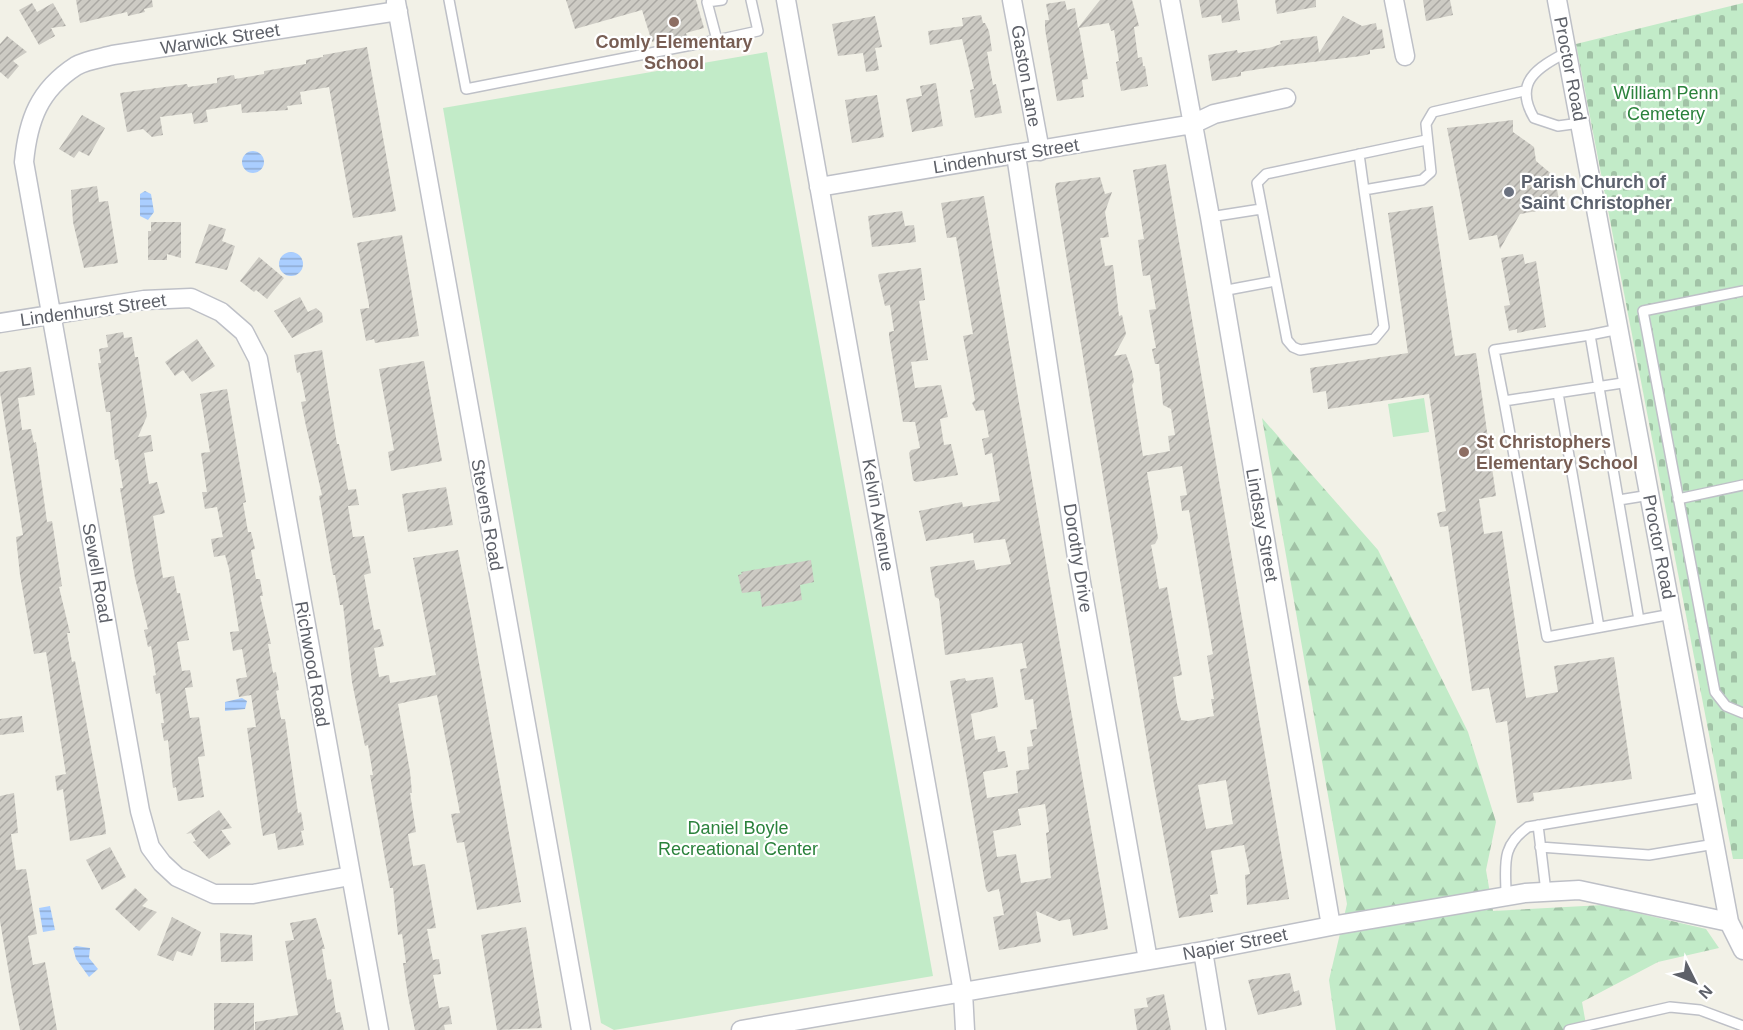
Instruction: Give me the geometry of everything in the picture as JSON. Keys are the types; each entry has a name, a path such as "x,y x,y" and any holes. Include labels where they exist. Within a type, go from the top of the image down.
{"street":[{"name":"Kelvin Avenue","path":"786,0 963,992 966,1030"},
{"name":"Gaston Lane","path":"1012,0 1040,152"},
{"name":"Lindsay Street","path":"1170,0 1210,217 1331,926"},
{"path":"1394,0 1405,56"},
{"name":"Proctor Road","path":"1557,0 1730,922 1743,950"},
{"name":"Warwick Street","path":"51,88 78,65 113,55 397,6"},
{"name":"Stevens Road","path":"397,6 581,1030"},
{"name":"Sewell Road","path":"51,88 39,102 27,130 24,162 140,811 150,847 177,877 214,894 253,894 350,876"},
{"name":"Lindenhurst Street","path":"819,188 1193,124 1214,114 1286,98"},
{"name":"Dorothy Drive","path":"1016,155 1079,571 1148,960"},
{"name":"Lindenhurst Street","path":"0,323 144,300 191,298 220,311"},
{"name":"Richwood Road","path":"220,311 244,332 258,359 379,1030"},
{"name":"Napier Street","path":"741,1030 1203,951 1506,896 1579,890 1730,922"},
{"path":"1203,951 1216,1030"}],"lane":[{"path":"449,0 466,89 758,31 751,0"},
{"path":"717,40 707,2 722,0"},
{"path":"1567,52 1547,62 1532,75 1524,91 1527,107 1534,118 1558,126 1580,123"},
{"path":"1364,190 1422,180 1431,172 1426,124 1433,112 1524,91"},
{"path":"1359,154 1384,327 1374,339 1300,350 1293,347 1287,340 1257,183 1266,174 1359,154 1426,140"},
{"path":"1210,217 1261,209"},
{"path":"1222,291 1275,281"},
{"path":"1743,291 1643,311 1715,692 1726,706 1743,713"},
{"path":"1619,329 1494,350 1547,637 1672,614"},
{"path":"1590,335 1639,620"},
{"path":"1504,401 1629,382"},
{"path":"1558,393 1599,627"},
{"path":"1678,499 1743,485"},
{"path":"1619,500 1650,495"},
{"path":"1506,896 1506,852 1514,837 1528,827 1706,797"},
{"path":"1538,825 1546,892"},
{"path":"1540,847 1649,855 1715,844"},
{"path":"1569,1030 1670,1007 1700,1010 1743,1026"}],"green space":[{"name":"William Penn Cemetery","path":"1743,3 1743,859 1733,859 1576,44"},
{"name":"Daniel Boyle Recreational Center","path":"767,52 933,976 614,1030 601,1023 443,108"},
{"path":"1424,398 1429,432 1393,437 1388,404"},
{"path":"1262,418 1378,550 1468,732 1496,822 1486,870 1493,911 1603,905 1706,929 1719,948 1658,962 1582,1002 1587,1030 1336,1030 1329,980 1347,904"}],"water":[{"path":"253,151 261,154 264,162 261,170 253,173 245,170 242,162 245,154"},
{"path":"145,191 151,194 154,212 148,220 140,216 140,194"},
{"path":"291,252 296,253 302,259 302,269 296,275 291,276 286,275 280,269 279,264 280,259 286,253"},
{"path":"242,698 247,701 245,709 225,711 225,702"},
{"path":"50,906 55,930 43,932 39,908"},
{"path":"76,946 90,948 89,958 98,969 89,977 76,959 73,948"}],"building":[{"path":"76,0 152,0 153,7 144,9 145,12 128,16 127,12 80,23"},
{"name":"Comly Elementary School","path":"566,0 696,0 704,28 686,33 688,39 672,42 671,37 652,42 642,10 575,29"},
{"path":"1100,0 1132,0 1139,26 1134,27 1138,58 1142,57 1148,86 1121,91 1114,30 1111,31 1109,23 1079,28 1088,79 1082,80 1084,97 1057,101 1045,29 1045,20 1049,20 1046,4 1065,1 1067,10 1075,8 1078,28"},
{"path":"1199,0 1237,0 1240,20 1222,23 1221,15 1202,18"},
{"path":"1275,0 1316,0 1316,7 1277,14"},
{"path":"1423,0 1450,0 1453,15 1426,21"},
{"path":"32,3 37,12 53,3 66,26 51,28 55,36 39,45 19,10"},
{"path":"981,15 989,31 992,51 987,52 993,85 996,84 1002,113 975,118 970,90 974,89 962,39 930,45 928,31 963,26 962,18"},
{"path":"875,16 882,47 875,48 879,70 866,72 863,53 838,56 832,24"},
{"path":"1343,16 1362,26 1376,23 1377,30 1382,29 1385,48 1370,50 1370,54 1361,56 1241,72 1241,76 1212,81 1208,55 1269,48 1281,44 1280,41 1317,36 1319,53"},
{"path":"7,36 27,52 13,61 19,66 8,79 0,72 0,44"},
{"path":"367,47 396,211 353,218 329,87 300,92 302,104 287,106 288,110 242,113 241,104 206,110 208,122 194,124 192,113 160,117 163,135 152,137 143,129 127,132 120,93 187,84 188,87 217,83 217,78 234,75 235,79 264,74 264,71 306,64 306,60 323,57 323,55"},
{"path":"936,83 943,126 912,132 906,99 922,96 920,86"},
{"path":"877,95 884,137 852,143 845,100"},
{"path":"82,115 105,128 89,156 79,151 74,158 59,149"},
{"name":"Parish Church of Saint Christopher","path":"1513,120 1513,132 1534,147 1536,161 1555,177 1560,207 1520,214 1500,249 1497,235 1469,240 1447,128"},
{"path":"1166,164 1289,899 1247,905 1245,875 1250,874 1244,845 1211,851 1218,894 1210,895 1213,912 1179,918 1154,784 1055,188 1056,183 1100,177 1105,194 1112,192 1105,212 1109,237 1100,238 1105,266 1113,265 1119,316 1122,315 1126,334 1114,356 1126,354 1132,371 1143,456 1170,451 1168,436 1175,435 1171,409 1163,405 1159,364 1155,364 1152,349 1156,348 1149,310 1156,309 1150,275 1143,276 1138,240 1144,239 1133,170","holes":["1182,466 1187,495 1180,496 1182,511 1189,510 1213,654 1207,656 1214,699 1211,699 1214,716 1188,721 1181,720 1177,704 1173,677 1182,675 1167,587 1159,589 1151,545 1155,544 1158,538 1147,472","1226,780 1233,824 1206,829 1198,785"]},
{"path":"97,186 99,202 108,201 118,263 84,268 73,222 71,190"},
{"path":"984,196 1108,929 1073,936 1070,919 1059,921 1036,911 1041,942 999,950 993,917 1004,915 999,889 988,892 986,889 950,681 993,677 998,707 971,714 975,740 995,736 998,752 1005,751 1008,767 983,772 987,798 1018,793 1016,771 1029,769 1027,747 1033,746 1030,730 1037,729 1033,699 1025,700 1020,669 1027,668 1022,643 945,655 939,599 935,597 930,567 974,560 976,570 1011,564 1005,539 974,543 973,533 926,541 919,511 962,502 963,507 1000,501 992,453 985,455 982,439 989,437 984,410 976,411 972,403 975,400 963,336 973,334 956,237 947,238 941,203","holes":["1045,804 1049,832 1046,833 1051,878 1021,883 1016,854 997,857 993,831 1021,825 1018,809"]},
{"name":"St Christophers Elementary School","path":"1433,206 1455,356 1476,353 1496,496 1479,499 1484,534 1502,531 1526,698 1558,692 1554,666 1614,657 1632,779 1533,793 1534,801 1517,803 1507,721 1496,723 1489,688 1472,691 1448,526 1440,527 1437,513 1446,511 1429,394 1328,409 1326,391 1313,393 1310,368 1408,353 1388,213"},
{"path":"902,211 905,226 914,225 916,242 872,247 868,216"},
{"path":"151,222 181,222 181,258 167,254 167,260 148,260 148,231 151,231"},
{"path":"209,224 226,229 222,241 235,246 227,270 195,263"},
{"path":"402,235 419,336 375,343 374,339 366,341 360,309 369,308 369,305 357,243"},
{"path":"1523,254 1525,264 1536,261 1546,327 1517,333 1517,329 1509,331 1504,306 1510,305 1501,258"},
{"path":"259,257 284,278 267,299 240,281"},
{"path":"921,268 925,300 919,301 928,360 911,362 915,388 941,385 948,417 940,419 944,445 951,444 958,475 916,482 913,480 909,453 911,450 920,448 915,422 903,422 889,336 889,332 894,331 890,305 885,306 878,276"},
{"path":"300,297 308,312 316,308 322,313 323,322 292,338 274,311"},
{"path":"123,332 124,338 132,337 135,357 138,357 147,416 138,437 151,435 153,451 144,453 149,484 157,482 165,513 153,516 163,578 174,576 177,593 180,593 189,640 177,642 182,671 190,670 193,687 185,688 190,718 199,717 205,756 198,757 204,797 178,801 176,787 173,788 168,740 164,741 160,693 156,694 153,676 156,675 151,646 148,647 144,630 148,629 135,578 120,488 123,488 118,459 115,460 110,412 106,412 98,363 101,363 99,349 108,347 106,335"},
{"path":"197,339 215,366 192,382 183,370 175,376 165,362"},
{"path":"322,350 337,444 339,444 348,490 356,489 359,505 348,506 353,537 364,536 371,573 364,575 374,630 380,629 384,646 374,648 379,677 389,675 390,683 436,675 413,558 458,550 470,612 521,902 477,910 464,842 457,843 451,814 460,813 437,695 398,704 410,772 412,793 410,793 416,832 408,834 413,866 425,864 436,928 427,929 433,960 439,959 441,974 433,975 439,1008 449,1006 452,1024 444,1025 445,1030 415,1030 408,996 402,934 398,935 393,888 390,888 370,775 373,775 368,745 365,746 352,682 343,605 340,605 335,575 333,575 319,496 322,495 301,402 306,401 294,355"},
{"path":"424,361 442,461 391,471 388,452 394,450 379,369"},
{"path":"31,367 35,395 18,398 22,430 31,429 34,443 36,442 47,522 52,521 62,586 59,587 70,633 67,633 72,662 75,661 106,834 70,841 63,789 57,791 55,776 66,774 46,652 34,654 20,575 16,537 23,535 0,392 0,372"},
{"path":"227,389 246,502 243,503 248,532 251,532 255,549 251,550 256,579 260,579 263,596 260,596 271,644 268,644 273,673 276,672 279,690 276,691 281,719 285,719 298,813 301,812 304,830 301,831 304,845 278,850 275,833 263,836 247,728 256,727 251,695 239,697 236,679 247,677 242,649 233,651 230,632 239,631 229,569 225,555 214,557 211,539 223,537 217,507 205,509 202,492 207,492 201,453 210,452 200,394"},
{"path":"446,487 453,525 408,532 402,494"},
{"path":"811,560 814,582 800,585 802,600 762,607 760,591 742,593 738,575 742,574 741,572"},
{"path":"22,716 24,732 0,735 0,719"},
{"path":"14,793 18,833 11,834 16,870 26,869 37,934 28,936 33,965 45,962 57,1030 20,1030 12,991 0,921 0,796"},
{"path":"219,810 232,828 221,830 231,844 209,859 193,842 196,841 191,833 186,834"},
{"path":"110,847 126,877 102,890 86,860"},
{"path":"135,888 148,900 142,906 157,912 139,931 115,909"},
{"path":"172,917 201,932 192,956 177,951 173,961 157,955"},
{"path":"316,918 325,949 322,949 327,980 331,979 336,1013 340,1012 344,1030 255,1030 255,1022 298,1015 285,941 294,940 290,923"},
{"path":"526,927 542,1028 497,1030 481,935"},
{"path":"220,933 252,935 253,961 221,962"},
{"path":"1290,973 1294,992 1299,990 1302,1005 1258,1015 1248,980"},
{"path":"1164,994 1171,1030 1137,1030 1134,1009 1148,1007 1146,998"},
{"path":"214,1003 254,1003 254,1030 214,1030"}],"place":[{"name":"Comly Elementary School","path":"674,22"},
{"name":"Parish Church of Saint Christopher","path":"1509,192"},
{"name":"St Christophers Elementary School","path":"1464,452"}]}
